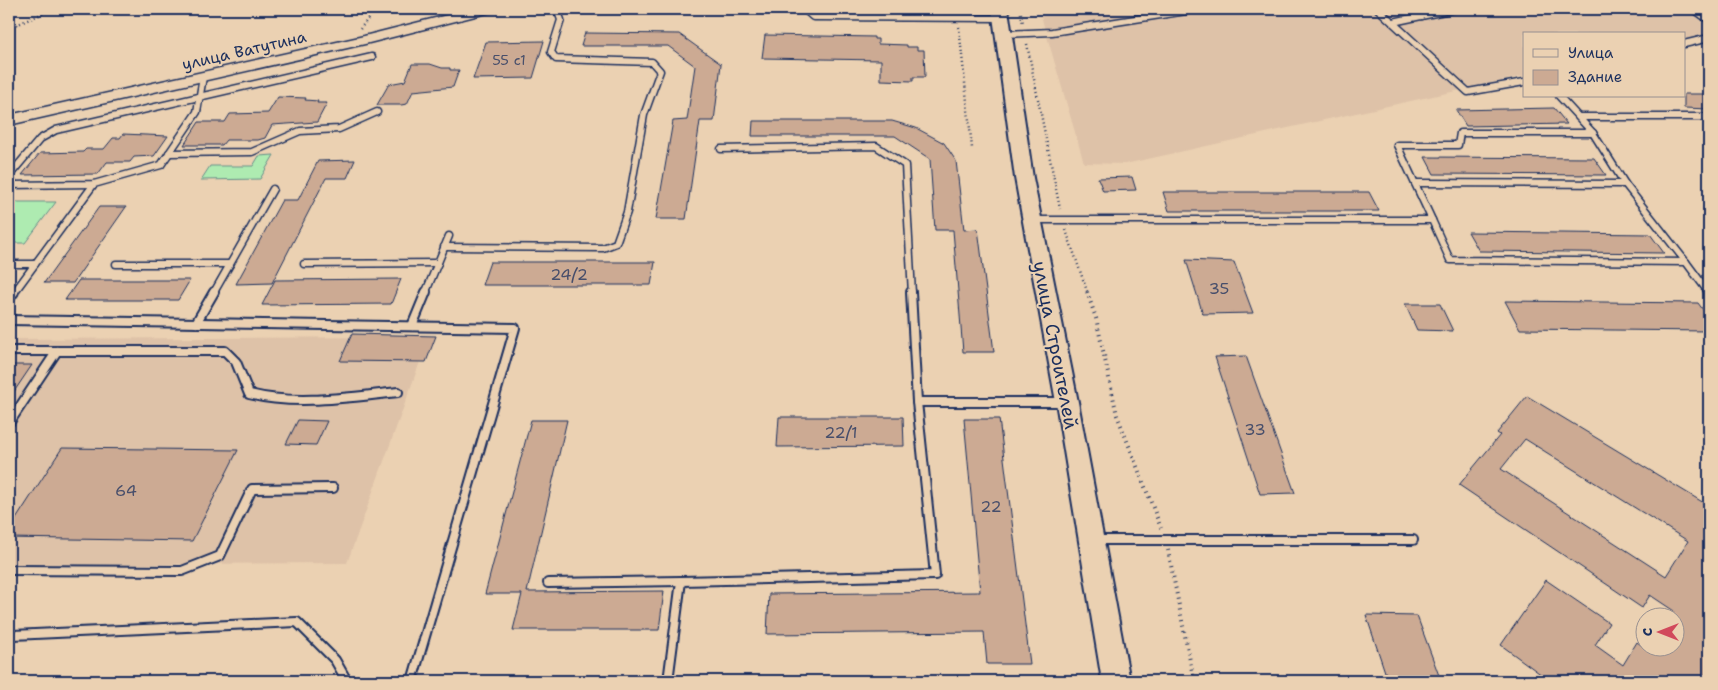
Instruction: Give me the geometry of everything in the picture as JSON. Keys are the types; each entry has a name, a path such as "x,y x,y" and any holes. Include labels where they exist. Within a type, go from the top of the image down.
{"main road":[{"name":"улица Строителей","path":"1010,21 1024,178 1067,402 1116,681"}],"street":[{"name":"улица Ватутина","path":"9,120 365,40 486,9"}],"lane":[{"path":"444,247 603,248 616,242 625,225 644,114 657,84 660,71 652,62 636,60 556,60 551,52 561,20 557,9"},
{"path":"804,9 813,17 955,18 1010,21 1052,32 1199,9"},
{"path":"1378,9 1468,92 1523,82"},
{"path":"1413,9 1422,16"},
{"path":"1393,22 1454,9"},
{"path":"1694,9 1709,20"},
{"path":"1686,44 1709,38"},
{"path":"9,176 46,134 372,57"},
{"path":"9,184 94,184 162,165 197,112 203,77"},
{"path":"1561,98 1593,133 1625,184 1709,293"},
{"path":"169,153 252,152 300,131 338,129 377,112"},
{"path":"1578,117 1709,117"},
{"path":"1593,133 1460,133 1458,145 1397,145 1450,260 1686,262"},
{"path":"548,584 935,575 917,402 905,165 876,146 721,149"},
{"path":"1414,183 1625,184"},
{"path":"9,299 94,184"},
{"path":"196,323 272,189"},
{"path":"1032,220 1432,220"},
{"path":"412,326 449,236"},
{"path":"304,264 438,263"},
{"path":"9,264 35,264"},
{"path":"116,264 230,264"},
{"path":"9,320 515,328 412,681"},
{"path":"9,351 225,351 236,362 248,394 265,400 347,397 398,392"},
{"path":"9,423 57,351"},
{"path":"917,402 1067,402"},
{"path":"9,570 182,572 220,556 252,489 332,488"},
{"path":"1091,540 1413,540"},
{"path":"668,681 681,581"},
{"path":"9,638 14,635 297,622 335,660 347,681"}],"path":[{"path":"9,28 53,9"},
{"path":"365,40 359,28 376,9"},
{"path":"955,18 959,23 972,148"},
{"path":"1010,21 1062,220 1096,318 1117,415 1166,539 1194,681"}],"shaded area":[{"path":"1039,9 1709,9 1709,35 1686,40 1686,32 1523,32 1523,76 1125,164 1084,163"},
{"path":"429,337 347,563 9,565 9,339"}],"green space":[{"path":"274,155 260,179 201,180 210,166 253,166 259,156"},
{"path":"9,202 56,202 25,243 9,243"}],"building":[{"path":"585,33 679,34 721,64 714,121 700,121 686,219 656,219 673,121 687,120 695,66 668,46 581,46"},
{"path":"765,35 874,37 874,39 878,39 878,44 917,47 917,50 924,50 925,77 913,77 913,81 881,80 881,60 762,58"},
{"path":"544,41 533,78 473,79 486,42"},
{"path":"412,64 430,64 442,68 450,68 450,70 459,70 453,87 413,91 407,104 377,105 389,84 405,81"},
{"path":"1686,94 1709,94 1709,109 1684,108"},
{"path":"278,97 306,98 305,100 318,101 317,103 327,103 317,122 272,125 265,138 258,140 226,140 222,145 184,145 199,122 225,122 230,114 268,113"},
{"path":"1554,108 1567,124 1466,126 1456,110"},
{"path":"753,121 892,121 916,128 944,143 956,161 964,230 978,229 994,352 963,352 953,230 935,230 930,159 895,136 752,136"},
{"path":"123,134 168,136 154,156 134,157 130,162 107,162 98,174 22,175 40,153 83,152 86,149 104,149 113,138 120,138"},
{"path":"1425,157 1594,158 1606,175 1434,174"},
{"path":"355,160 347,178 326,178 272,283 236,284 282,200 298,200 318,161"},
{"path":"1132,177 1136,190 1103,191 1098,178"},
{"path":"1163,192 1369,192 1379,211 1169,211"},
{"path":"99,207 126,207 73,283 44,283"},
{"path":"1468,232 1650,234 1664,253 1479,251"},
{"path":"1186,260 1234,262 1253,313 1203,314"},
{"path":"490,262 655,262 651,285 482,285"},
{"path":"401,279 391,304 262,305 275,280"},
{"path":"79,280 190,280 178,300 65,300"},
{"path":"1505,301 1698,303 1709,318 1709,331 1520,329"},
{"path":"1405,304 1440,304 1453,331 1417,330"},
{"path":"352,334 436,336 426,362 340,361"},
{"path":"1246,356 1295,493 1260,494 1215,357"},
{"path":"9,365 32,365 9,399"},
{"path":"1527,396 1709,506 1709,681 1550,681 1501,645 1546,580 1609,623 1595,645 1623,665 1636,644 1636,658 1686,658 1686,608 1670,608 1650,595 1642,608 1459,485 1500,435 1497,433","holes":["1525,439 1688,541 1666,576 1501,469"]},
{"path":"779,417 903,417 904,446 777,447"},
{"path":"964,419 999,419 1030,664 987,664 984,632 767,634 769,594 980,592"},
{"path":"298,420 327,421 316,445 286,444"},
{"path":"531,420 567,420 527,592 664,591 659,630 513,630 522,594 485,594"},
{"path":"62,448 238,450 192,541 9,538 9,530"},
{"path":"1366,615 1417,616 1441,681 1388,681"}]}
